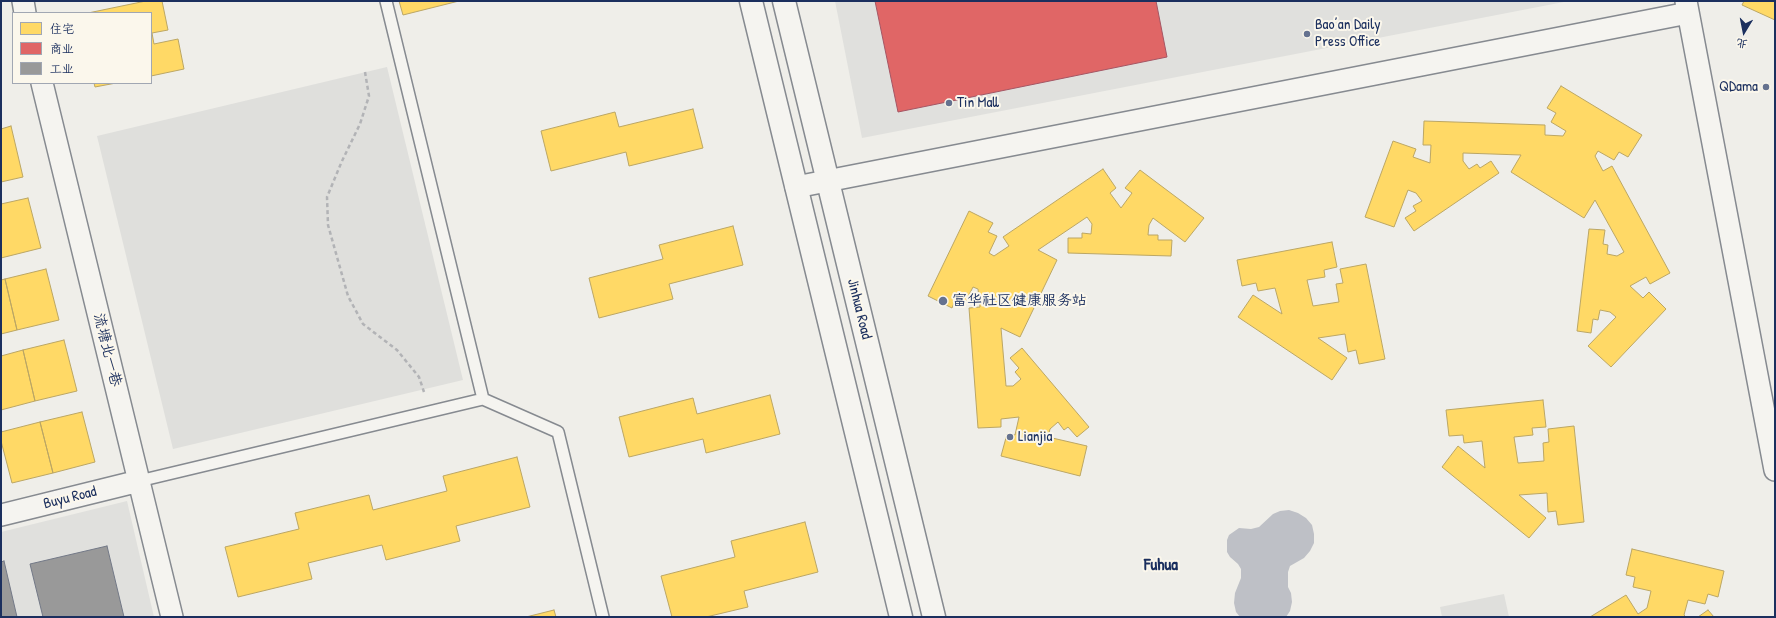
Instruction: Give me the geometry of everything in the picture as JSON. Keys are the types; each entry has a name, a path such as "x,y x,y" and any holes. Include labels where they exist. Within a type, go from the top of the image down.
{"street":[{"path":"23,1 26,12"},
{"path":"751,1 901,617"},
{"name":"Jinhua Road","path":"784,1 934,617"},
{"path":"796,187 1687,7 1775,470"},
{"name":"流塘北一巷","path":"42,84 172,617"},
{"name":"Buyu Road","path":"1,515 139,481"}],"lane":[{"path":"386,1 483,400"},
{"path":"139,481 483,400 558,432 603,617"}],"path":[{"path":"365,72 369,96 360,124 327,197 328,225 348,296 363,324 397,350 419,377 431,412"}],"shaded area":[{"name":"Tin Mall","path":"835,1 1569,1 862,138"},
{"path":"387,67 463,380 173,449 97,136"},
{"path":"127,501 154,617 1,617 1,532"},
{"path":"1289,510 1306,518 1312,525 1314,534 1314,543 1310,551 1304,558 1290,566 1288,572 1288,587 1291,593 1292,602 1290,611 1286,617 1240,617 1236,612 1234,603 1235,593 1241,578 1241,569 1227,552 1227,540 1229,535 1239,528 1251,529 1259,527 1273,514 1280,511"},
{"path":"1504,594 1509,617 1442,617 1440,607"}],"building: 住宅":[{"path":"146,1 162,1 168,30 152,33 152,12 93,12"},
{"path":"399,1 459,1 403,15"},
{"path":"1744,1 1775,1 1775,20 1742,5"},
{"path":"152,33 154,44 178,39 184,69 152,76"},
{"path":"94,84 111,84 95,87"},
{"path":"1561,86 1642,135 1628,157 1619,152 1614,160 1598,151 1595,156 1603,171 1612,166 1670,273 1650,284 1646,277 1630,286 1643,298 1649,292 1666,309 1611,367 1588,346 1616,317 1610,312 1600,310 1598,320 1593,319 1591,333 1577,331 1589,229 1605,230 1603,244 1608,245 1607,254 1617,256 1624,252 1595,200 1584,218 1511,172 1521,155 1463,153 1463,161 1469,169 1477,164 1480,168 1491,161 1499,173 1414,231 1405,218 1416,211 1413,206 1422,201 1416,193 1408,190 1394,227 1365,217 1393,141 1416,149 1413,157 1430,163 1431,145 1423,145 1424,121 1545,125 1545,135 1563,136 1566,131 1551,122 1556,113 1547,108"},
{"path":"693,109 703,148 629,166 626,152 551,171 541,131 615,112 619,127"},
{"path":"11,126 23,177 1,182 1,129"},
{"path":"1103,169 1116,188 1110,193 1121,208 1132,193 1125,188 1140,170 1204,218 1185,242 1153,218 1149,225 1148,235 1158,235 1158,240 1172,240 1171,256 1068,253 1068,238 1082,238 1082,233 1091,234 1092,224 1087,217 1038,250 1057,260 1020,337 1001,328 1006,386 1013,386 1021,379 1015,372 1019,368 1010,358 1022,348 1089,427 1077,437 1068,427 1064,430 1058,422 1050,429 1048,437 1087,446 1080,476 1001,456 1007,434 1015,435 1019,417 1001,419 1001,427 978,428 969,308 980,307 978,289 973,287 965,303 956,298 952,308 928,296 969,211 993,223 988,232 997,236 989,253 994,256 1009,246 1003,237"},
{"path":"28,198 41,248 1,258 1,204"},
{"path":"733,226 743,265 669,284 673,299 599,318 589,278 663,259 659,245"},
{"path":"1332,242 1337,267 1324,270 1325,277 1307,280 1313,306 1339,302 1336,284 1343,283 1340,269 1366,264 1385,359 1359,364 1356,350 1348,352 1345,334 1318,338 1347,358 1332,380 1238,317 1253,295 1282,314 1275,288 1258,291 1256,283 1242,286 1237,260"},
{"path":"46,269 59,320 17,330 5,279"},
{"path":"5,279 17,330 1,334 1,280"},
{"path":"64,340 77,391 35,401 23,350"},
{"path":"23,350 35,401 1,410 1,356"},
{"path":"770,395 780,434 706,453 703,439 629,457 619,417 693,398 697,414"},
{"path":"1543,400 1546,427 1532,428 1533,435 1514,437 1518,463 1544,461 1543,443 1549,442 1548,429 1574,426 1584,522 1558,525 1556,511 1548,512 1547,493 1519,495 1546,518 1529,538 1442,467 1458,446 1485,468 1482,441 1464,443 1463,435 1449,436 1446,410"},
{"path":"82,412 95,462 53,473 40,422"},
{"path":"40,422 53,473 12,483 1,441 1,432"},
{"path":"517,457 530,507 456,526 460,541 386,560 382,545 308,563 312,579 238,597 225,547 299,529 295,513 369,495 373,510 447,491 443,476"},
{"path":"805,522 818,572 744,591 748,607 706,617 672,617 661,576 735,557 731,541"},
{"path":"1632,549 1724,571 1718,597 1708,594 1705,604 1688,600 1684,615 1686,617 1590,617 1626,595 1638,614 1647,608 1651,591 1633,587 1635,577 1626,575"},
{"path":"554,610 556,617 526,617"},
{"path":"1708,610 1714,617 1698,617"}],"building: 商业":[{"name":"Tin Mall","path":"875,1 1156,1 1167,57 898,112"}],"building: 工业":[{"path":"107,546 124,617 43,617 30,564"},
{"path":"4,561 17,617 1,617 1,562"}],"place":[{"name":"Bao’an Daily Press Office","path":"1307,34"},
{"name":"QDama","path":"1766,87"},
{"name":"Tin Mall","path":"949,103"},
{"name":"富华社区健康服务站","path":"943,301"},
{"name":"Lianjia","path":"1010,437"}],"district":[{"name":"Fuhua","path":"1161,565"}]}
